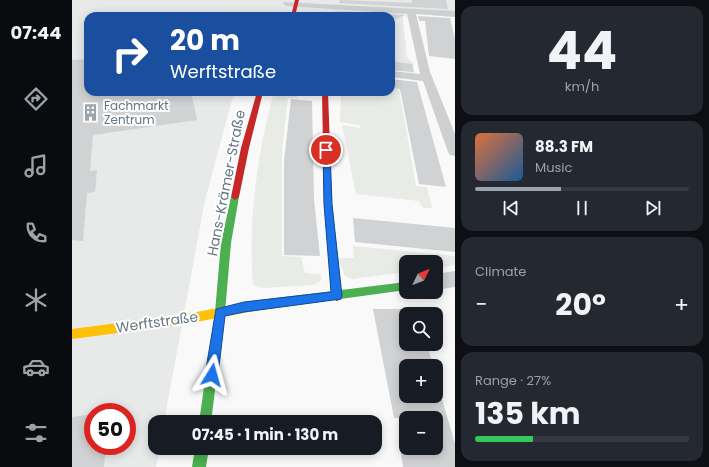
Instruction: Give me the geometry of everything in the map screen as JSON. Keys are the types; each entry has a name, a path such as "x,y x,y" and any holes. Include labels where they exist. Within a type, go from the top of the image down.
{"street":[{"path":"292,2 455,14"},
{"path":"287,12 292,2"},
{"path":"292,2 293,12"},
{"path":"412,11 427,78 455,152"},
{"path":"395,74 427,78"},
{"name":"Hans-Krämer-Straße","path":"206,415 220,312 226,243 245,148 259,96"},
{"path":"325,96 328,204 337,296"},
{"path":"443,281 455,279"},
{"name":"Werftstraße","path":"72,334 186,319 244,307 399,287"},
{"path":"199,467 201,455"}],"shaded area":[{"path":"72,0 455,0 455,17 404,13 403,18 407,57 413,63 414,73 395,71 395,12 84,12 84,96 234,96 205,200 165,415 148,415 148,455 159,455 156,467 72,467"},
{"path":"254,9 275,11 275,12 224,12"},
{"path":"395,88 399,89 416,186 427,187 432,208 423,208 419,201 356,194 342,125 360,128 360,125 340,122 341,96 395,96"},
{"path":"273,96 297,96 297,98 288,98 282,150 282,256 301,257 305,273 320,274 322,280 314,285 263,288 253,285 252,236 255,188"},
{"path":"353,246 455,256 455,265 443,267 443,255 399,255 399,273 352,279 345,276 338,258 354,258"}],"building":[{"path":"340,0 412,3 412,0 446,0 448,9 339,3"},
{"path":"395,14 406,15 407,19 405,15 395,19"},
{"path":"418,16 450,18 455,39 455,59 429,56 425,21 419,21"},
{"path":"84,59 84,96 192,96 197,120 93,135 90,171 97,170 95,192 87,193 83,241 72,240 72,60"},
{"path":"395,62 412,64 414,72 395,70"},
{"path":"395,79 417,82 446,187 419,184 400,89 395,88"},
{"path":"291,99 312,101 314,199 320,256 284,255 284,161"},
{"path":"353,218 455,228 455,252 355,242"},
{"path":"373,309 399,309 399,351 429,351 431,359 399,359 399,403 443,402 455,444 455,467 403,467 401,455 443,455 443,411 399,411 399,418 394,418"},
{"path":"84,415 84,455 105,455 104,467 72,467 72,417"}],"traffic: fast":[{"path":"206,415 220,312 226,243 235,197"},
{"path":"260,305 399,287"},
{"path":"199,467 201,455"}],"traffic: slow":[{"path":"72,334 186,319 260,305"}],"traffic: jam":[{"path":"294,12 297,0"},
{"path":"235,197 245,148 259,96"},
{"path":"325,96 328,204 337,296"}],"place":[{"name":"Fachmarkt Zentrum","path":"91,113"}],"route":[{"path":"212,375 220,312 244,307 337,296 328,204 326,150"}]}
